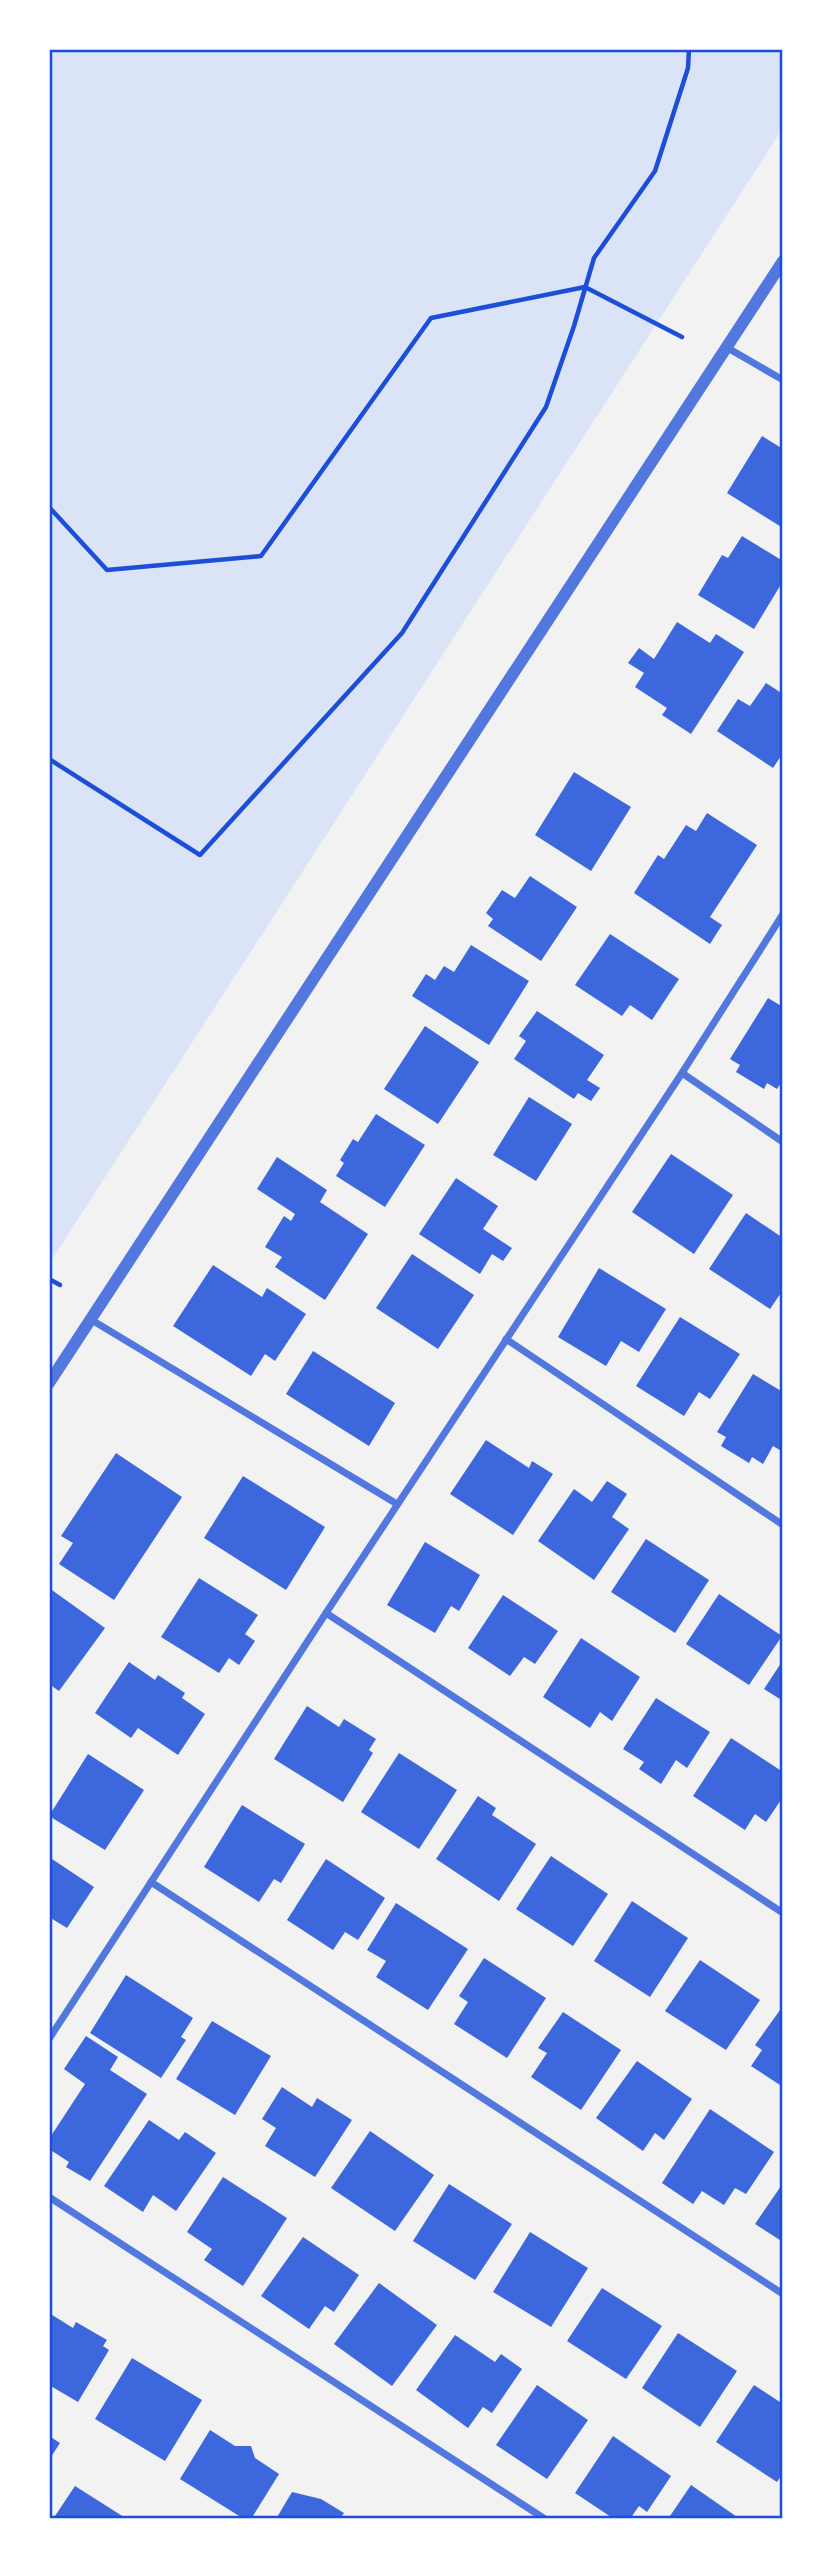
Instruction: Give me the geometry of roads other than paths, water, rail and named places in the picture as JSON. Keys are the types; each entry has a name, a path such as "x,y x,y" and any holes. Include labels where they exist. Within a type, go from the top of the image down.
{"street":[{"path":"49,1383 783,261"},
{"path":"726,347 783,380"},
{"path":"49,2039 397,1504 682,1073 783,914"},
{"path":"682,1073 783,1142"},
{"path":"90,1319 397,1504"},
{"path":"506,1339 783,1525"},
{"path":"326,1613 783,1913"},
{"path":"151,1882 783,2294"},
{"path":"49,2197 545,2519"}]}
